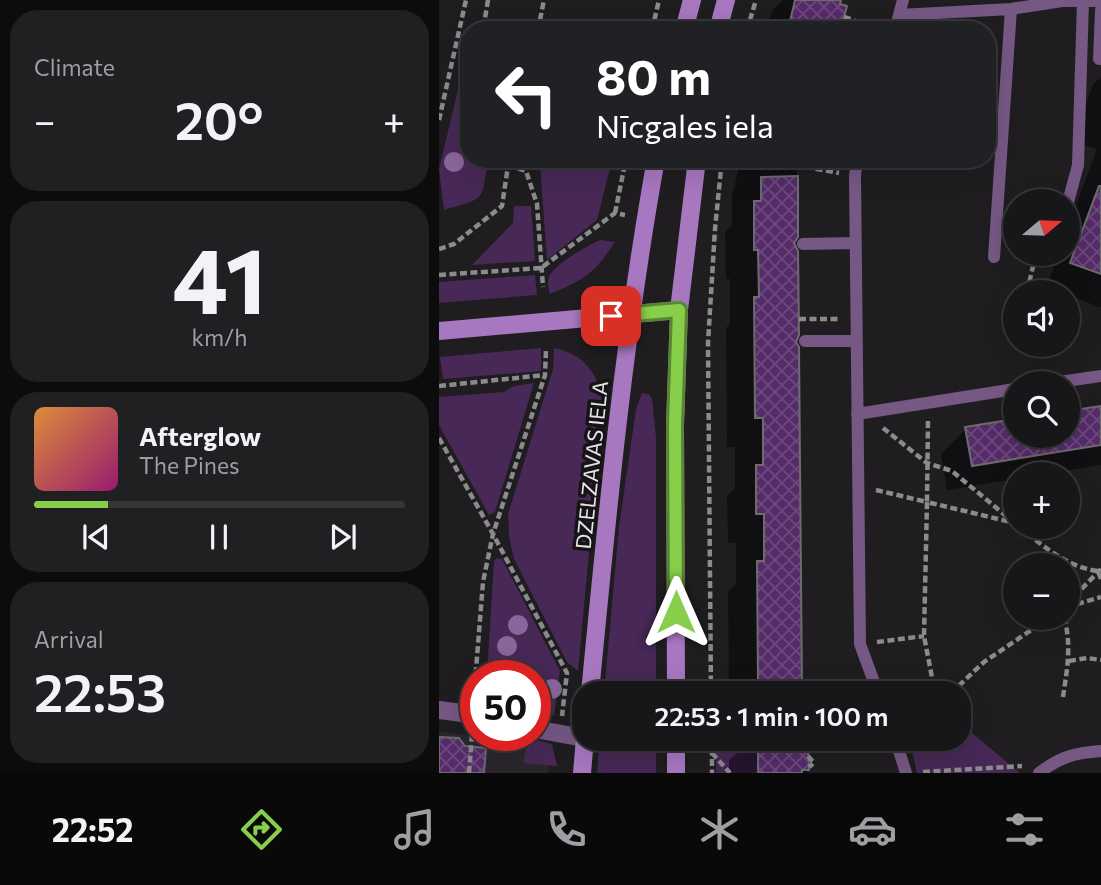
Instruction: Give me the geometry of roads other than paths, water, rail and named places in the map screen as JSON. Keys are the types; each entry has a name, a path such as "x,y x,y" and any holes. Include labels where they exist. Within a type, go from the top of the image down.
{"main road":[{"path":"686,21 692,0"},
{"path":"720,21 726,0"},
{"name":"DZELZAVAS IELA","path":"591,681 608,501 645,219 654,168"},
{"path":"676,681 675,425 679,310 696,168"},
{"path":"439,331 679,310"},
{"path":"582,773 584,751"},
{"path":"676,751 676,773"}],"street":[{"path":"439,710 460,713"},
{"path":"551,733 572,736"}],"lane":[{"path":"897,21 903,0"},
{"path":"899,15 1011,9 1062,1 1101,1"},
{"path":"1072,189 1078,165 1083,1"},
{"path":"994,257 1011,9"},
{"path":"1099,59 1101,10"},
{"path":"856,168 856,318 861,413 858,486 860,644 874,681"},
{"path":"803,244 856,243"},
{"path":"805,341 857,341"},
{"path":"1080,379 1101,376"},
{"path":"861,413 1003,391"},
{"path":"899,751 906,773"},
{"path":"1039,773 1060,758 1101,751"}]}
